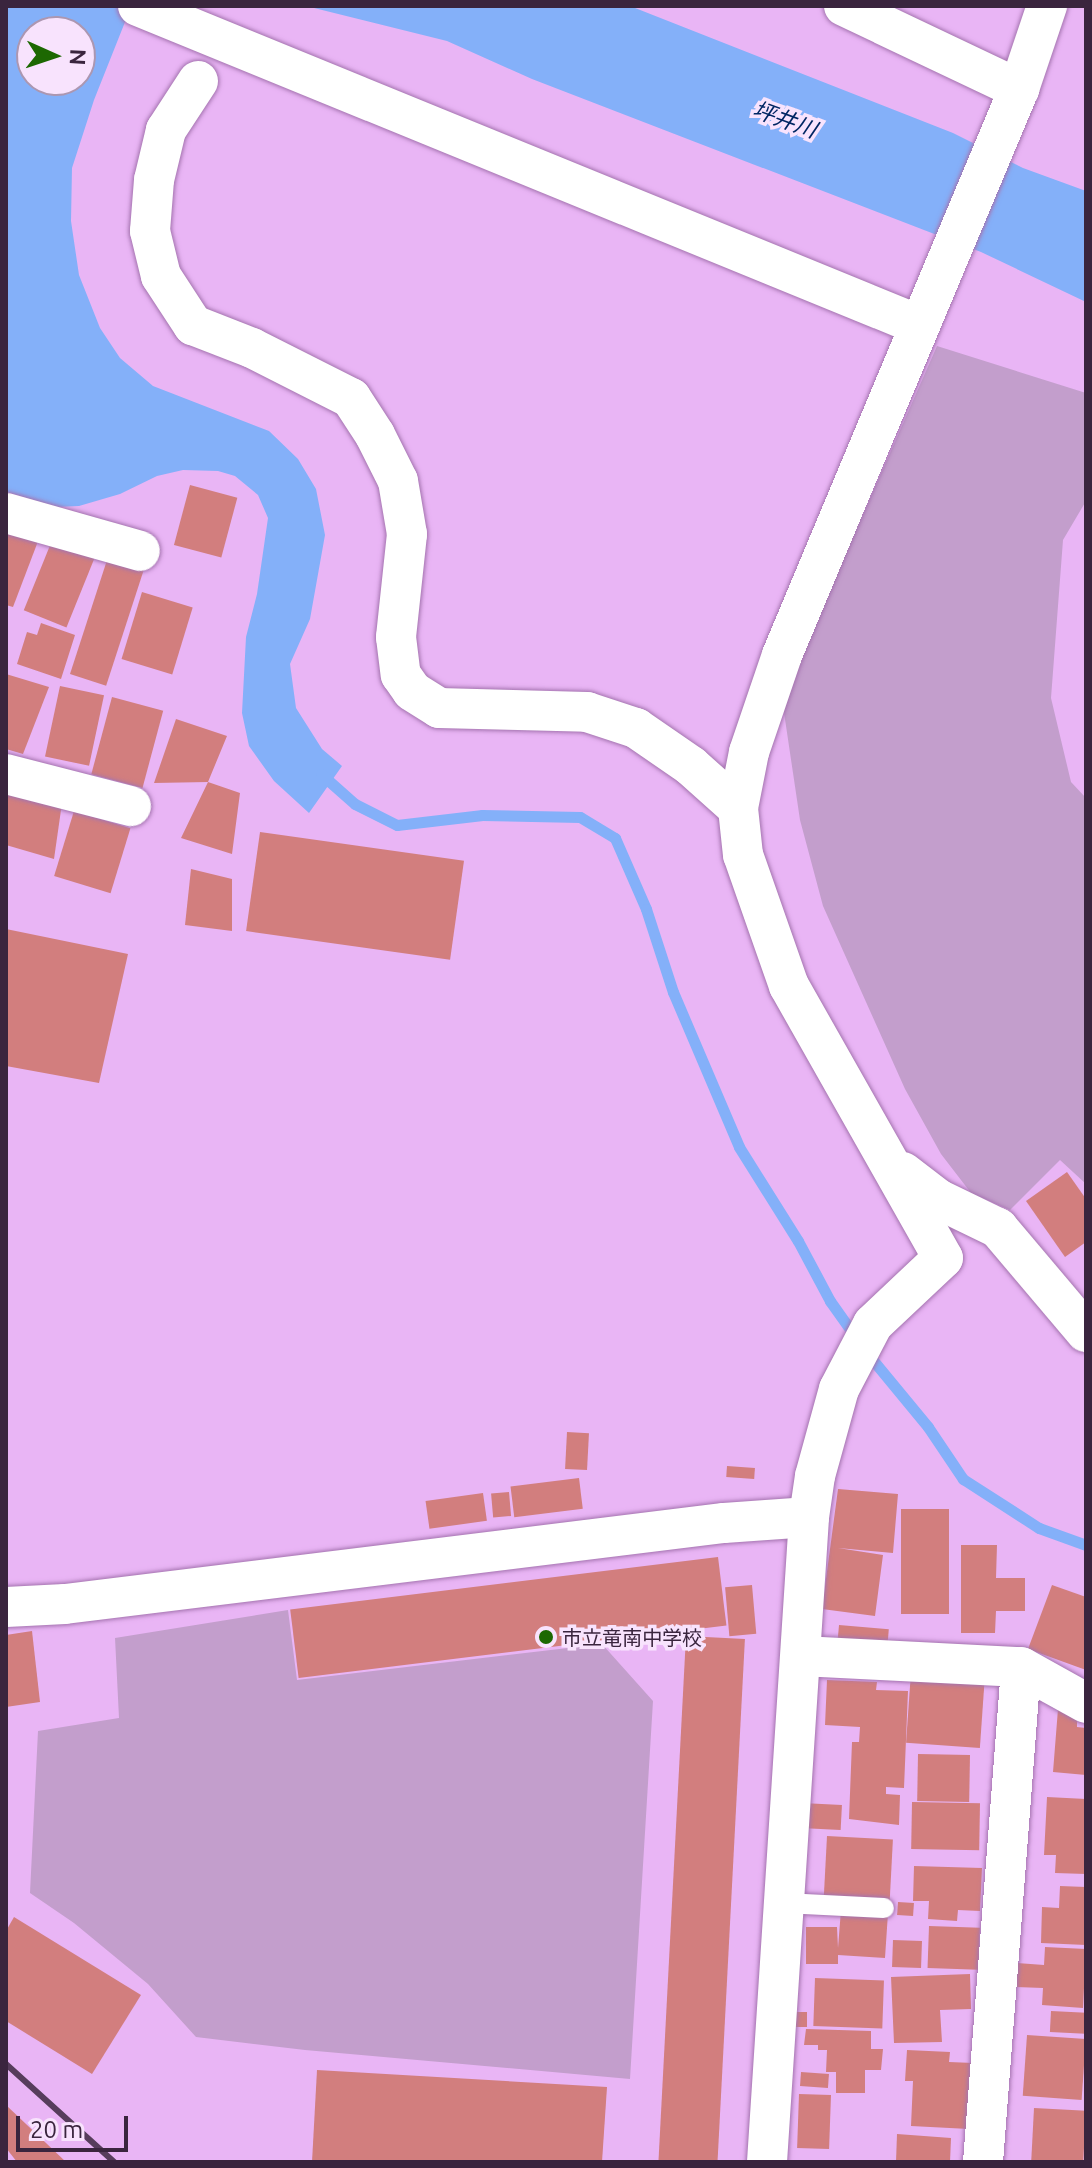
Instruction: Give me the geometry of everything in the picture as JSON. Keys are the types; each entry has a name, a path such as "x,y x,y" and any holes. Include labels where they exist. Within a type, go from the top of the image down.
{"street":[{"path":"138,6 919,325"},
{"path":"844,6 1019,89"},
{"path":"767,2162 809,1517 815,1476 839,1389 873,1324 943,1258 922,1216 789,986 743,855 738,808 749,752 782,655 1019,89 1047,6"},
{"path":"198,81 166,130 154,180 150,231 161,276 193,325 252,348 351,398 375,435 398,481 407,534 396,637 401,675 412,691 439,708 587,712 636,728 691,766 738,808"},
{"path":"6,513 140,551"},
{"path":"6,774 131,806"},
{"path":"891,1162 938,1199 998,1228 1086,1332"},
{"path":"6,1607 65,1604 724,1523 809,1517"},
{"path":"801,1656 1021,1667 1086,1703"},
{"path":"983,2162 1021,1667"}],"lane":[{"path":"784,1903 884,1908"}],"shaded area":[{"path":"937,346 1086,393 1086,501 1063,540 1051,698 1071,782 1086,798 1086,1184 1060,1160 1010,1210 971,1193 941,1154 905,1089 823,906 800,820 782,699"},
{"path":"288,1610 297,1680 602,1644 653,1701 630,2079 305,2050 196,2037 148,1984 74,1923 30,1893 38,1731 119,1718 115,1638"}],"water":[{"path":"6,6 127,6 127,17 96,95 96,16 16,16 16,96 96,96 72,168 71,221 79,275 100,328 120,358 153,386 269,431 298,459 316,489 325,535 310,619 290,664 296,708 322,749 342,766 309,813 274,781 249,746 242,713 246,637 257,594 268,518 258,495 235,476 218,471 183,470 157,476 120,494 79,506 57,507 6,492"},
{"name":"坪井川","path":"306,6 630,6 953,133 1023,168 1086,191 1086,302 981,252 532,79 447,41"}],"building":[{"path":"190,485 237,498 221,558 174,545"},
{"path":"6,525 40,536 13,607 6,605"},
{"path":"53,538 96,555 66,628 24,610"},
{"path":"108,557 144,569 106,686 70,674"},
{"path":"142,592 193,607 172,674 122,659"},
{"path":"41,623 75,635 61,679 17,664 27,632 37,635"},
{"path":"6,674 49,687 23,754 6,749"},
{"path":"60,686 104,695 89,766 45,756"},
{"path":"112,697 163,711 142,788 91,774"},
{"path":"176,719 227,736 208,782 154,783"},
{"path":"208,782 240,793 232,854 181,838"},
{"path":"6,789 62,803 54,859 6,845"},
{"path":"74,811 130,828 111,893 54,876"},
{"path":"260,832 464,861 450,960 246,931"},
{"path":"191,869 232,879 232,931 185,925"},
{"path":"6,929 128,954 99,1083 6,1066"},
{"path":"1067,1172 1086,1199 1086,1242 1065,1257 1026,1201"},
{"path":"567,1432 589,1433 587,1470 565,1469"},
{"path":"727,1466 755,1468 754,1479 726,1477"},
{"path":"579,1478 583,1509 514,1517 511,1486"},
{"path":"838,1489 898,1494 893,1553 838,1548 883,1555 875,1616 822,1609"},
{"path":"509,1492 511,1516 493,1517 491,1494"},
{"path":"483,1493 487,1521 429,1529 426,1501"},
{"path":"901,1509 949,1509 949,1614 901,1614"},
{"path":"961,1545 997,1545 996,1578 1025,1578 1025,1611 996,1611 995,1633 961,1633"},
{"path":"718,1557 726,1625 299,1678 290,1610"},
{"path":"752,1585 756,1634 729,1636 725,1587"},
{"path":"1052,1585 1086,1597 1086,1670 1028,1649"},
{"path":"839,1625 889,1629 887,1653 837,1649"},
{"path":"32,1631 40,1702 6,1707 6,1635"},
{"path":"686,1636 745,1639 718,2162 658,2162"},
{"path":"911,1672 985,1677 980,1748 906,1743"},
{"path":"827,1680 877,1682 876,1690 908,1691 904,1788 886,1787 886,1794 900,1795 899,1825 849,1819 852,1742 859,1742 860,1727 825,1725"},
{"path":"1058,1709 1077,1711 1077,1727 1086,1728 1086,1775 1053,1772"},
{"path":"918,1754 970,1755 969,1802 917,1801"},
{"path":"1047,1797 1086,1799 1086,1874 1055,1873 1056,1855 1044,1855"},
{"path":"912,1802 980,1803 979,1850 911,1849"},
{"path":"802,1803 842,1805 841,1830 801,1828"},
{"path":"827,1836 893,1839 890,1902 824,1899"},
{"path":"914,1866 982,1868 980,1911 958,1910 957,1921 928,1919 929,1901 913,1901"},
{"path":"1060,1886 1086,1887 1086,1945 1041,1943 1042,1907 1059,1908"},
{"path":"898,1902 914,1903 913,1916 897,1915"},
{"path":"841,1910 888,1913 885,1958 838,1955 838,1964 806,1964 806,1927 837,1927 838,1948"},
{"path":"14,1917 141,1995 92,2074 6,2021 6,1931"},
{"path":"929,1926 980,1928 979,1970 928,1968"},
{"path":"893,1940 922,1941 921,1968 892,1967"},
{"path":"1045,1947 1086,1949 1083,2008 1042,2005 1043,1988 1016,1987 1017,1963 1044,1965"},
{"path":"970,1974 971,2009 940,2010 942,2042 894,2043 891,1977"},
{"path":"815,1978 884,1980 882,2028 813,2026"},
{"path":"1051,2011 1086,2013 1085,2034 1050,2032"},
{"path":"796,2012 807,2012 807,2027 796,2027"},
{"path":"806,2029 871,2031 871,2049 883,2049 881,2070 865,2070 865,2093 836,2093 836,2072 826,2072 827,2050 818,2050 818,2045 804,2045"},
{"path":"1027,2035 1086,2039 1082,2100 1023,2096"},
{"path":"907,2050 950,2052 949,2062 973,2063 969,2129 911,2126 913,2081 905,2081"},
{"path":"317,2070 607,2087 602,2162 312,2162"},
{"path":"801,2072 829,2074 828,2088 800,2086"},
{"path":"799,2094 831,2095 829,2149 797,2148"},
{"path":"6,2105 66,2162 17,2162 6,2148"},
{"path":"1034,2108 1086,2111 1083,2162 1031,2162"},
{"path":"897,2134 951,2138 950,2162 896,2162"}],"waterway":[{"path":"321,774 355,804 397,825 482,815 580,817 615,838 646,909 673,992 739,1147 798,1241 830,1301 857,1339"},
{"path":"867,1353 928,1427 963,1479 1039,1528 1086,1545"}],"railway":[{"path":"6,2064 114,2162"}],"place":[{"name":"市立竜南中学校","path":"546,1637"}]}
